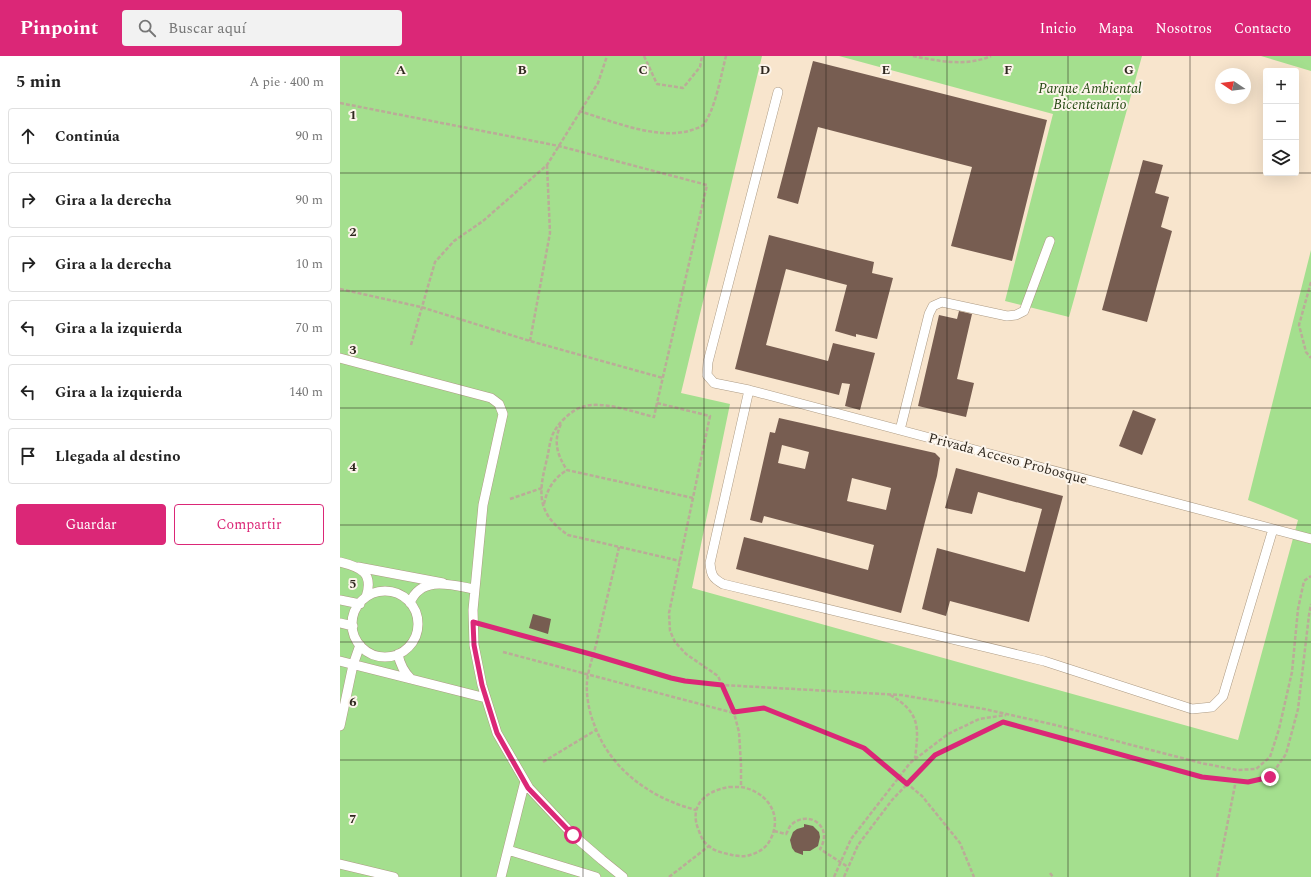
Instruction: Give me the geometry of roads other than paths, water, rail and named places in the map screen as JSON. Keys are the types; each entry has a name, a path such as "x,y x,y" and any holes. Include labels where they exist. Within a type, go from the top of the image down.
{"lane":[{"name":"Privada Acceso Probosque","path":"778,92 708,362 707,376 714,383 750,390 1311,539"},
{"path":"900,430 929,314 933,306 942,302 1007,316 1016,315 1024,311 1050,241"},
{"path":"340,358 491,398 499,404 503,414 483,505 472,610 474,645 482,685 497,733 528,788 573,835 623,877"},
{"path":"750,390 710,563 711,573 716,580 723,584 1044,661 1192,709 1212,707 1223,696 1273,529"},
{"path":"340,562 358,567 474,590"},
{"path":"340,600 363,600 376,592 388,591 398,593 415,609 418,620 414,641 398,654 388,657 378,656 368,652 360,645 355,636 353,626 354,616 363,600 369,586 366,575 358,567"},
{"path":"410,603 412,597 418,591 434,584 443,583"},
{"path":"340,623 353,626"},
{"path":"340,726 353,665 360,645"},
{"path":"398,654 400,664 404,672 411,679"},
{"path":"340,661 486,698"},
{"path":"501,877 525,782"},
{"path":"508,850 596,877"},
{"path":"340,864 394,877"}],"park label":[{"name":"Parque Ambiental Bicentenario","path":"1090,96"}]}
